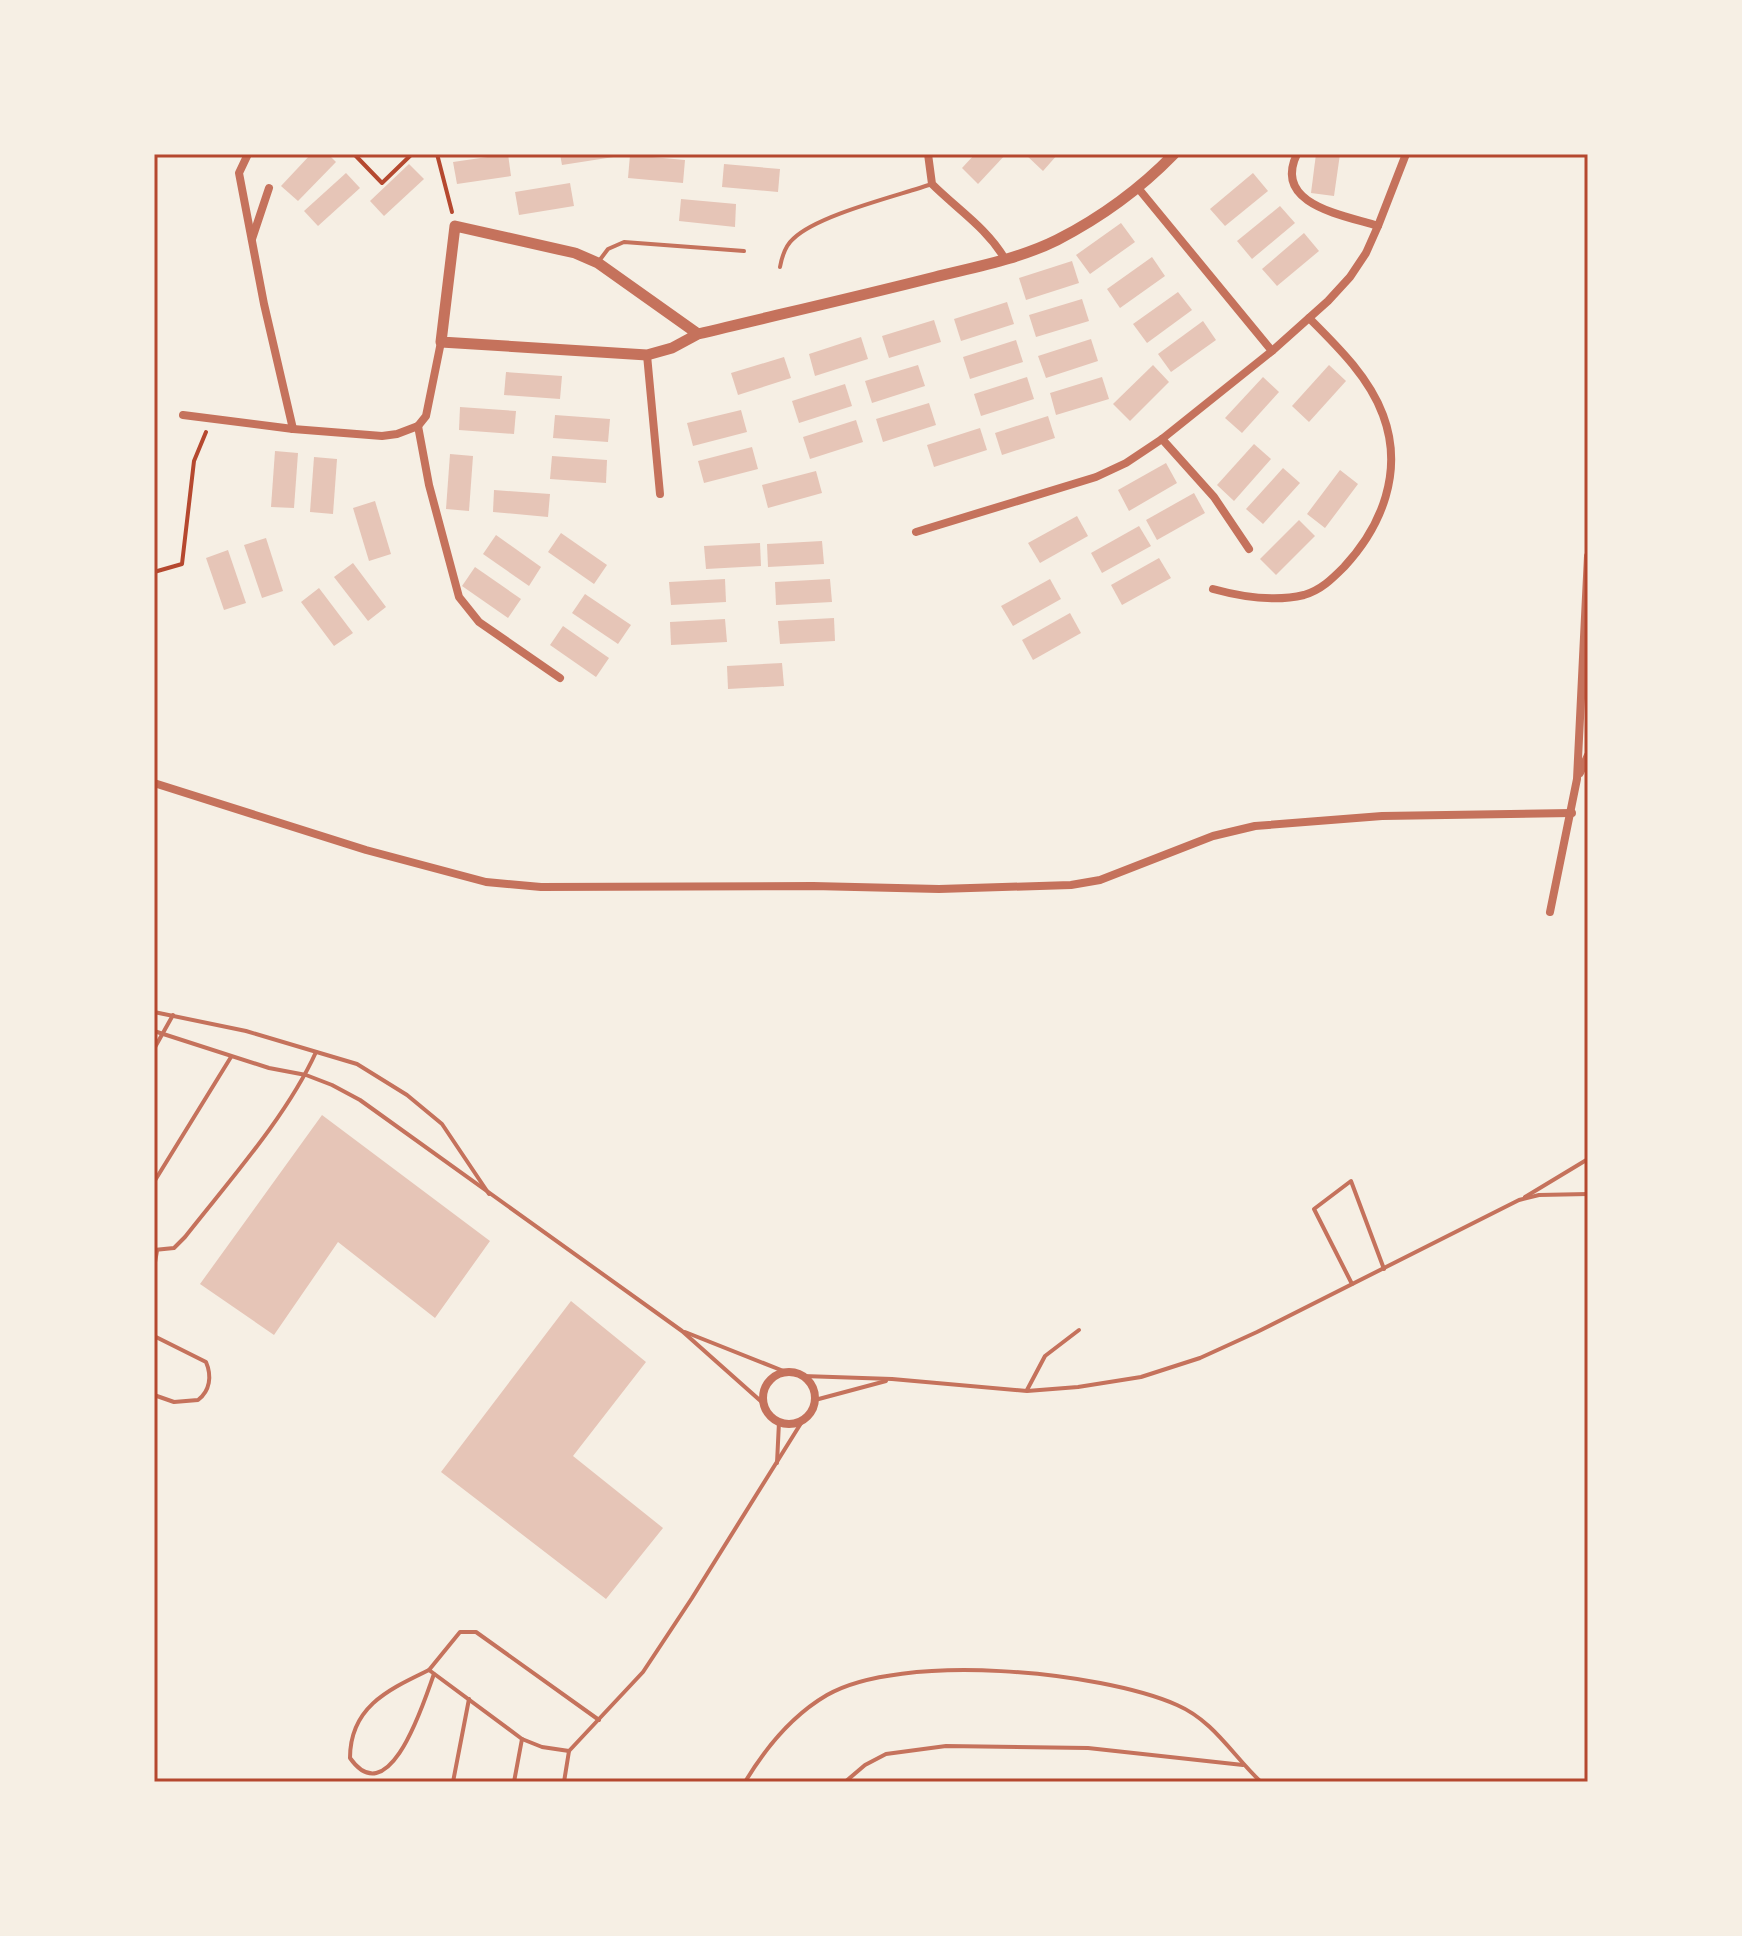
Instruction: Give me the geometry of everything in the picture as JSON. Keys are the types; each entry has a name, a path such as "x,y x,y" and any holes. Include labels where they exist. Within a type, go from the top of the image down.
{"street":[{"path":"248,154 239,173 264,304 293,429"},
{"path":"928,154 932,184 981,227 1005,259"},
{"path":"441,342 647,355 672,348 698,334 1005,259 1055,241 1138,188 1174,154"},
{"path":"1297,154 1291,179 1297,193 1310,203 1378,226"},
{"path":"916,532 1096,477 1126,463 1162,439 1272,351 1350,277 1366,253 1406,154"},
{"path":"252,240 269,188"},
{"path":"1138,188 1272,351"},
{"path":"183,415 382,436 418,426 426,416 441,342 455,226 549,246 598,263 698,334"},
{"path":"1213,589 1229,594 1273,598 1304,595 1322,587 1364,544 1386,500 1390,461 1383,415 1351,362 1309,318"},
{"path":"647,355 660,494"},
{"path":"418,426 429,485 459,597 479,622 560,678"},
{"path":"1162,439 1214,497 1249,549"},
{"path":"1550,912 1577,779 1588,556"},
{"path":"1577,779 1588,755"},
{"path":"154,783 366,850 486,882 541,887 1046,887 1100,880 1213,836 1255,826 1382,816 1572,813"},
{"path":"786,1372 803,1376 810,1382 815,1400 813,1408 803,1420 779,1422 764,1404 763,1395 771,1380 786,1372"}],"lane":[{"path":"780,267 790,241 818,222 932,184"},
{"path":"598,263 608,249 624,242 744,251"},
{"path":"154,1012 246,1031 357,1064 427,1111 449,1134 491,1196"},
{"path":"154,1049 173,1015"},
{"path":"154,1031 231,1057 306,1075 360,1100 682,1331 764,1404"},
{"path":"154,1268 156,1251 174,1248 185,1237 306,1075 316,1052"},
{"path":"154,1182 231,1057"},
{"path":"803,1376 892,1379 1027,1391 1078,1387 1170,1369 1257,1332 1384,1269 1519,1200 1588,1159"},
{"path":"1352,1284 1314,1209 1351,1181 1384,1269"},
{"path":"1519,1200 1539,1195 1588,1194"},
{"path":"1027,1391 1045,1356 1079,1330"},
{"path":"682,1331 786,1372"},
{"path":"154,1336 206,1362 210,1371 206,1392 198,1400 174,1402 154,1395"},
{"path":"815,1400 892,1379"},
{"path":"564,1782 569,1751 643,1672 803,1420"},
{"path":"776,1466 779,1422"},
{"path":"432,1672 389,1689 365,1713 350,1750 350,1758 361,1769 374,1772 395,1762 403,1750 432,1672 460,1632 476,1632 599,1720"},
{"path":"745,1782 776,1737 798,1715 829,1694 859,1682 900,1673 946,1670 1040,1675 1119,1687 1179,1705 1208,1723 1261,1782"},
{"path":"432,1672 522,1739 542,1747 569,1751"},
{"path":"453,1782 469,1699"},
{"path":"514,1782 522,1739"},
{"path":"845,1782 865,1765 886,1754 946,1746 1088,1748 1243,1765"}],"path":[{"path":"354,154 382,183 412,154"},
{"path":"437,154 455,226"},
{"path":"154,572 182,564 194,461 212,419"}],"building":[{"path":"311,154 328,154 336,162 298,201 281,186"},
{"path":"508,154 511,176 457,184 453,162"},
{"path":"560,154 620,154 620,156 562,165"},
{"path":"975,154 1006,154 978,184 962,168"},
{"path":"1025,154 1058,154 1043,171"},
{"path":"1316,154 1340,154 1334,196 1311,193"},
{"path":"630,155 685,160 683,183 628,178"},
{"path":"409,164 424,179 384,216 370,201"},
{"path":"724,164 780,169 778,192 722,187"},
{"path":"346,173 360,188 318,226 304,211"},
{"path":"1253,173 1268,191 1225,226 1210,209"},
{"path":"570,183 574,206 519,215 515,192"},
{"path":"681,199 736,204 735,227 679,221"},
{"path":"1280,206 1295,223 1252,259 1237,241"},
{"path":"1121,223 1135,242 1090,274 1076,255"},
{"path":"1304,233 1319,251 1277,286 1262,269"},
{"path":"1152,257 1165,276 1120,308 1107,289"},
{"path":"1072,261 1079,283 1026,300 1019,278"},
{"path":"1178,292 1192,310 1147,343 1133,324"},
{"path":"1082,299 1089,321 1036,337 1029,315"},
{"path":"1007,302 1014,324 961,341 954,319"},
{"path":"934,320 941,342 889,358 882,336"},
{"path":"1203,321 1216,340 1171,372 1158,354"},
{"path":"861,337 868,359 815,376 809,354"},
{"path":"1091,339 1098,361 1046,378 1038,356"},
{"path":"1016,340 1023,362 970,379 963,357"},
{"path":"784,357 791,378 738,395 731,373"},
{"path":"918,365 925,386 872,403 865,381"},
{"path":"1153,365 1169,382 1130,421 1113,404"},
{"path":"1329,365 1346,381 1309,422 1292,406"},
{"path":"506,372 562,376 560,399 504,395"},
{"path":"1027,377 1034,399 981,416 974,394"},
{"path":"1102,377 1109,399 1056,415 1050,393"},
{"path":"1263,377 1279,392 1242,433 1225,418"},
{"path":"845,384 852,406 799,423 792,401"},
{"path":"929,403 936,425 883,442 876,419"},
{"path":"460,407 516,411 514,434 459,430"},
{"path":"741,410 747,432 693,446 687,423"},
{"path":"555,415 610,419 608,442 553,438"},
{"path":"1048,416 1055,438 1002,455 995,433"},
{"path":"856,420 863,442 810,459 803,437"},
{"path":"980,428 987,450 934,467 927,445"},
{"path":"1254,444 1271,459 1234,501 1217,485"},
{"path":"752,447 758,469 704,483 698,461"},
{"path":"275,451 298,453 294,508 271,507"},
{"path":"450,454 473,456 469,511 446,509"},
{"path":"552,456 607,460 606,483 550,479"},
{"path":"314,457 337,459 333,514 310,512"},
{"path":"1166,463 1177,483 1129,511 1118,490"},
{"path":"1283,468 1300,483 1263,524 1246,509"},
{"path":"1340,470 1358,484 1325,528 1307,514"},
{"path":"816,471 822,493 768,508 762,485"},
{"path":"494,490 550,494 548,517 493,512"},
{"path":"1194,493 1205,513 1157,540 1146,520"},
{"path":"375,501 391,554 369,561 353,508"},
{"path":"1077,516 1088,536 1040,563 1028,543"},
{"path":"1299,520 1315,536 1276,575 1260,559"},
{"path":"1139,526 1151,546 1102,573 1091,553"},
{"path":"561,533 607,565 594,584 548,552"},
{"path":"496,535 541,567 529,586 483,554"},
{"path":"266,538 283,591 262,598 244,545"},
{"path":"822,541 824,564 768,567 767,544"},
{"path":"760,543 761,566 706,569 704,546"},
{"path":"228,550 246,603 224,610 206,558"},
{"path":"1159,558 1171,578 1122,605 1111,585"},
{"path":"353,563 386,607 368,621 334,577"},
{"path":"475,567 521,599 508,618 462,586"},
{"path":"725,579 726,602 671,605 669,582"},
{"path":"830,579 832,602 776,605 775,582"},
{"path":"1050,579 1061,599 1013,626 1001,606"},
{"path":"319,588 353,633 334,646 301,602"},
{"path":"585,594 631,625 618,644 572,613"},
{"path":"1070,613 1081,633 1033,660 1022,640"},
{"path":"834,618 835,641 780,644 778,621"},
{"path":"725,619 727,642 671,645 670,622"},
{"path":"563,626 609,658 596,677 550,645"},
{"path":"782,663 784,686 728,689 727,666"},
{"path":"322,1115 490,1241 435,1318 338,1242 274,1335 200,1284"},
{"path":"571,1301 646,1362 573,1456 663,1528 606,1599 441,1472"}]}
